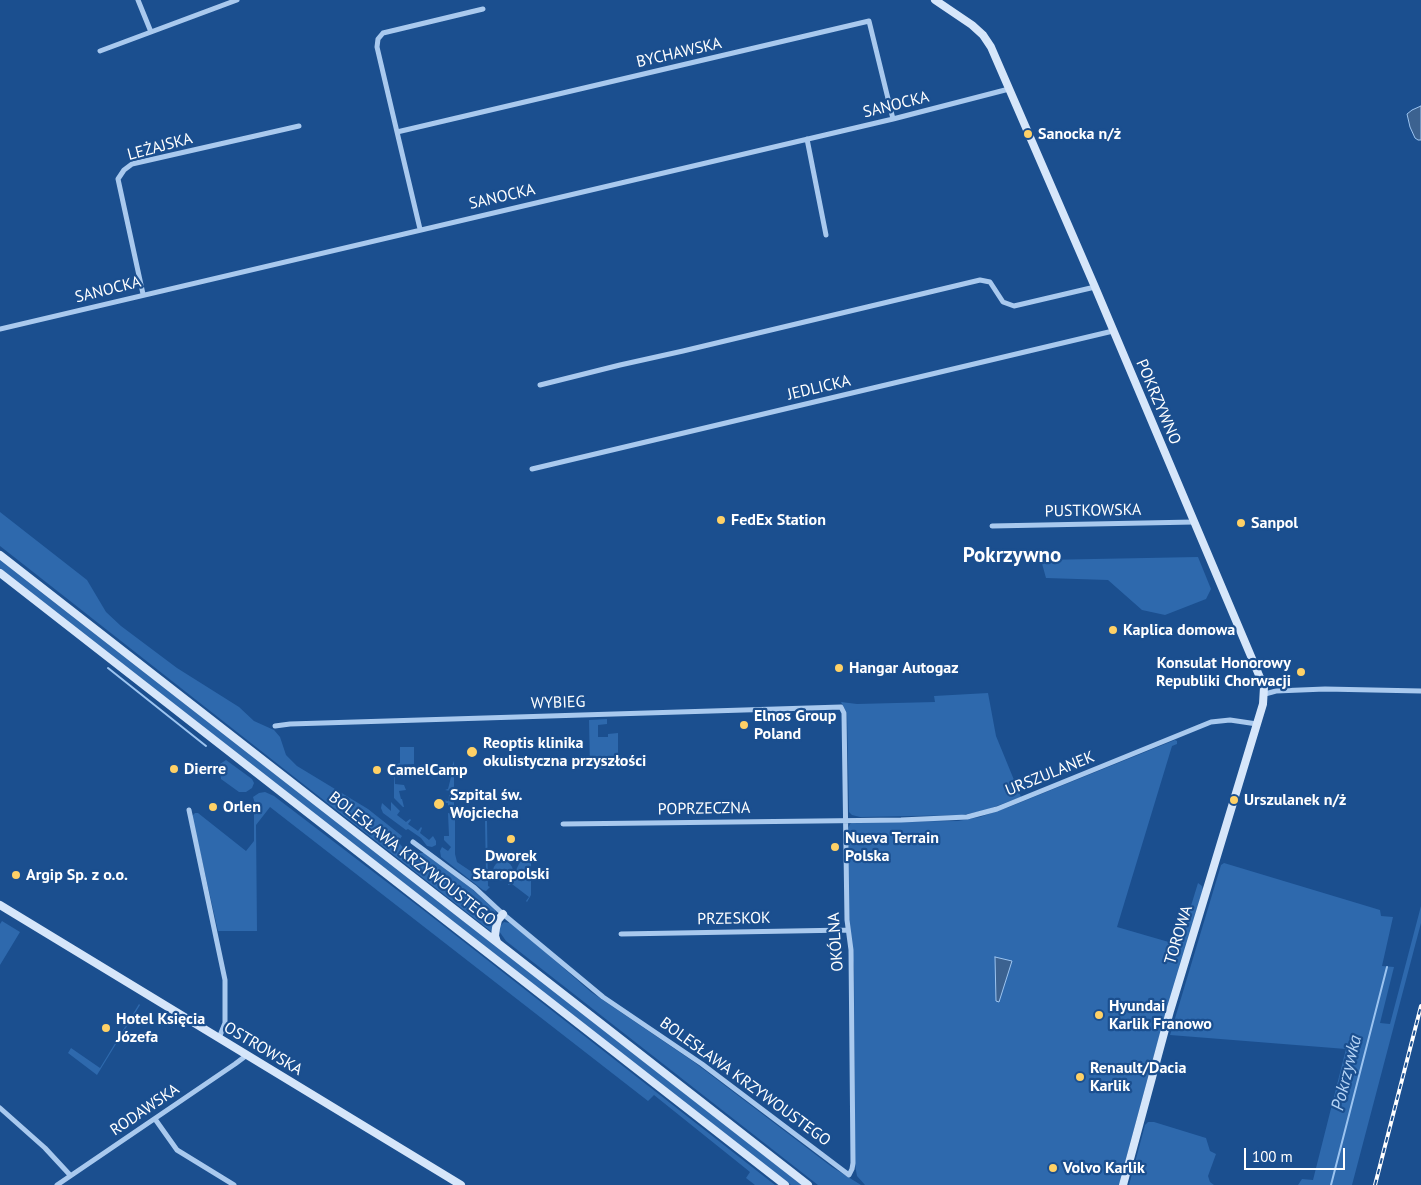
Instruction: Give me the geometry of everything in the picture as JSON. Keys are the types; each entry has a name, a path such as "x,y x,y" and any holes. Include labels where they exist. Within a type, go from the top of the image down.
{"main road":[{"name":"POKRZYWNO","path":"935,0 964,19 983,35 991,47 1095,287 1263,684 1265,694"},
{"name":"BOLESŁAWA KRZYWOUSTEGO","path":"0,555 808,1185"},
{"name":"BOLESŁAWA KRZYWOUSTEGO","path":"0,573 785,1185"},
{"name":"TOROWA","path":"1123,1185 1170,1011 1265,694"},
{"name":"OSTROWSKA","path":"0,905 461,1185"},
{"path":"498,944 495,932 503,914"}],"street":[{"path":"138,0 150,32"},
{"path":"100,51 237,0"},
{"path":"420,229 377,47 378,38 383,33 483,9"},
{"name":"BYCHAWSKA","path":"397,132 870,21 893,119"},
{"name":"SANOCKA","path":"0,328 893,119 1010,89"},
{"name":"LEŻAJSKA","path":"143,294 118,179 124,170 132,164 299,126"},
{"path":"807,139 826,235"},
{"path":"540,386 620,365 980,280 990,282 1003,302 1014,306 1095,287"},
{"name":"JEDLICKA","path":"532,469 1113,331"},
{"name":"PUSTKOWSKA","path":"992,526 1194,522"},
{"path":"1265,694 1276,691 1325,689 1421,691"},
{"name":"WYBIEG","path":"275,726 841,707"},
{"name":"OKÓLNA","path":"841,707 844,713 848,930 851,950 853,1153 852,1170 849,1175"},
{"name":"URSZULANEK","path":"846,820 949,818 982,814 1210,722 1230,720 1257,724"},
{"path":"189,810 225,980 226,1023 220,1038"},
{"name":"POPRZECZNA","path":"563,824 846,820"},
{"name":"BOLESŁAWA KRZYWOUSTEGO","path":"413,842 475,888 503,914 603,997 702,1064 849,1175"},
{"name":"PRZESKOK","path":"621,934 848,930"},
{"name":"RODAWSKA","path":"56,1185 247,1055"},
{"path":"0,1108 45,1148 70,1176"},
{"path":"154,1119 177,1150 234,1185"}],"shaded area":[{"path":"1421,106 1421,140 1418,140 1415,138 1410,127 1407,114"},
{"path":"0,512 87,580 106,612 121,626 177,668 239,707 254,721 274,730 280,737 286,755 297,766 368,809 402,836 398,842 411,856 424,853 472,889 495,910 493,933 0,546"},
{"path":"1198,557 1211,589 1206,599 1165,615 1142,610 1108,580 1046,578 1041,560"},
{"path":"0,560 802,1185 791,1185 0,568"},
{"path":"988,693 996,736 1021,797 986,810 963,815 860,817 849,812 847,713 841,702 857,704 935,702 934,696"},
{"path":"607,719 607,724 598,725 598,737 608,737 608,734 618,733 618,768 590,769 589,720"},
{"path":"1175,740 1177,744 1172,746 1117,927 1179,945 1198,883 1202,886 1203,890 1154,1055 1119,1185 865,1185 857,1176 855,1165 854,967 849,933 847,830 850,824 853,822 958,821 980,817"},
{"path":"400,747 414,747 414,764 394,765 400,763"},
{"path":"226,760 252,779 254,783 252,788 246,792 239,792 221,779 220,764"},
{"path":"454,761 454,808 448,808 448,803 443,803 443,800 448,801 450,791 445,790 448,789 451,777 448,777"},
{"path":"394,767 395,784 404,785 406,790 399,791 404,807 394,798"},
{"path":"265,792 274,796 422,909 775,1185 755,1185 746,1178 750,1172 654,1095 648,1101 270,807 256,825 257,931 218,931 192,816 198,813 246,851 254,841 254,813 256,814 256,807 253,797"},
{"path":"391,802 400,811 397,815 406,822 410,819 408,824 418,831 421,827 420,833 429,840 433,836 436,845 432,847 427,846 421,838 408,829 406,830 383,813 382,803 391,811"},
{"path":"448,813 455,814 455,854 457,862 475,874 486,874 485,821 487,821 488,886 490,887 486,891 441,857 440,851 442,847 448,851 451,847 444,840 444,836 449,836"},
{"path":"529,855 531,856 531,895 527,902 529,897 512,884 508,885 508,881 512,878 520,862"},
{"path":"503,861 510,864 513,871 510,878 503,881 496,878 493,871 496,864"},
{"path":"1224,863 1380,910 1381,916 1393,917 1382,966 1394,967 1380,1023 1390,1024 1421,906 1421,923 1352,1185 1298,1185 1302,1179 1313,1180 1346,1049 1170,1035 1221,865"},
{"path":"2,921 20,932 0,965 0,924"},
{"path":"504,922 510,923 520,930 591,992 694,1062 832,1167 861,1185 818,1185 506,941 499,931 500,926"},
{"path":"995,957 1012,961 999,1002 996,1001"},
{"path":"139,1004 97,1075 68,1053 71,1048 100,1068"},
{"path":"1148,1122 1154,1122 1206,1138 1210,1151 1216,1154 1208,1176 1210,1182 1214,1185 1129,1185 1145,1125"}],"waterway":[{"path":"108,668 206,746"},
{"name":"Pokrzywka","path":"1331,1185 1387,967"}],"railway":[{"path":"1375,1185 1421,1006"}],"place":[{"name":"Sanocka n/ż","path":"1028,134"},
{"name":"FedEx Station","path":"721,520"},
{"name":"Sanpol","path":"1241,523"},
{"name":"Kaplica domowa","path":"1113,630"},
{"name":"Hangar Autogaz","path":"839,668"},
{"name":"Konsulat Honorowy Republiki Chorwacji","path":"1301,672"},
{"name":"Elnos Group Poland","path":"744,725"},
{"name":"Reoptis klinika okulistyczna przyszłości","path":"472,752"},
{"name":"Dierre","path":"174,769"},
{"name":"CamelCamp","path":"377,770"},
{"name":"Urszulanek n/ż","path":"1234,800"},
{"name":"Szpital św. Wojciecha","path":"439,804"},
{"name":"Orlen","path":"213,807"},
{"name":"Dworek Staropolski","path":"511,839"},
{"name":"Nueva Terrain Polska","path":"835,847"},
{"name":"Argip Sp. z o.o.","path":"16,875"},
{"name":"Hyundai Karlik Franowo","path":"1099,1015"},
{"name":"Hotel Księcia Józefa","path":"106,1028"},
{"name":"Renault/Dacia Karlik","path":"1080,1077"},
{"name":"Volvo Karlik","path":"1053,1168"}],"district":[{"name":"Pokrzywno","path":"1012,556"}]}
